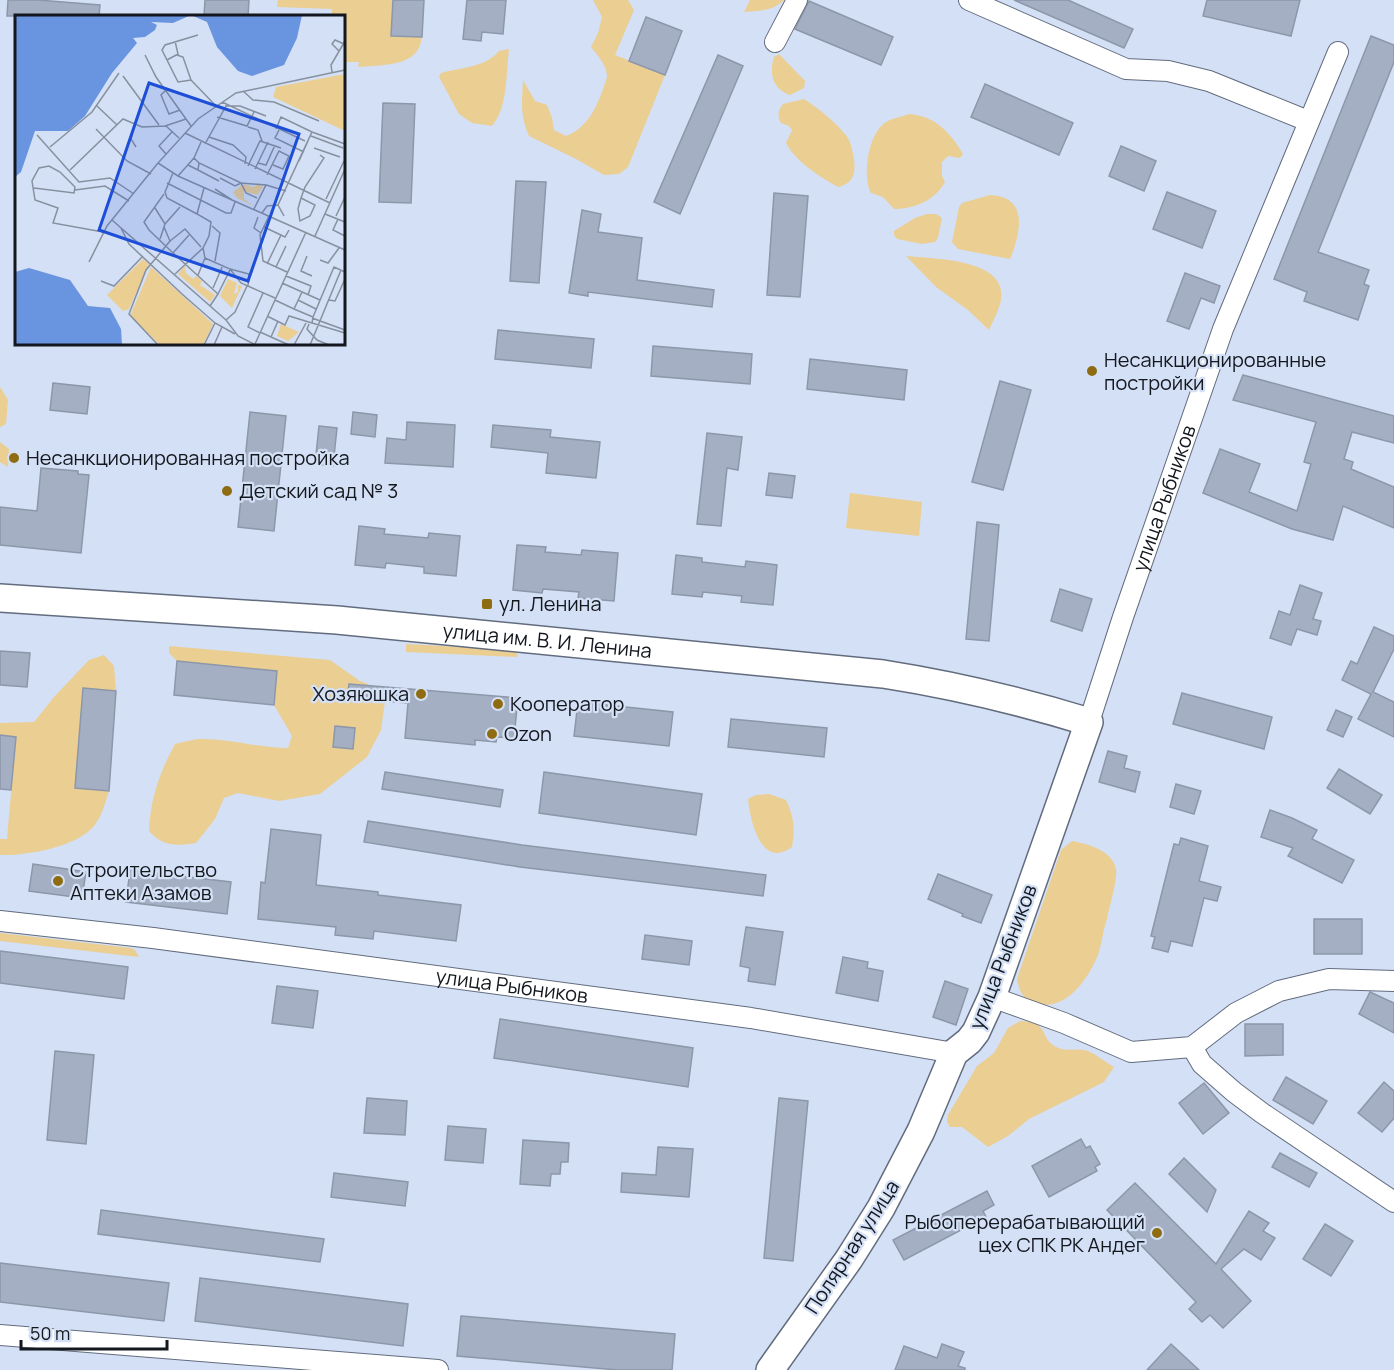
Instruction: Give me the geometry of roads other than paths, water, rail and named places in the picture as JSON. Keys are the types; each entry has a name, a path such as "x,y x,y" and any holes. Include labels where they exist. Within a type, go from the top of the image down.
{"main road":[{"name":"улица им. В. И. Ленина","path":"0,598 337,620 883,674 941,683 997,696 1089,722"},
{"name":"улица Рыбников","path":"954,1053 976,1032 992,997 1089,722"},
{"name":"Полярная улица","path":"770,1370 849,1259 881,1208 921,1131 954,1053"}],"street":[{"path":"775,42 797,0"},
{"path":"969,0 1126,69 1168,72 1209,81 1308,121"},
{"name":"улица Рыбников","path":"1089,722 1123,617 1224,329 1338,52"},
{"name":"улица Рыбников","path":"0,921 153,938 751,1018 954,1053"},
{"path":"992,997 1064,1023 1131,1052 1192,1047 1236,1013 1279,991 1329,979 1394,981"},
{"path":"1192,1047 1202,1064 1243,1099 1394,1202"},
{"path":"0,1335 438,1370"}],"place":[{"name":"Несанкционированные постройки","path":"1092,371"},
{"name":"Несанкционированная постройка","path":"14,458"},
{"name":"Детский сад № 3","path":"227,491"},
{"name":"ул. Ленина","path":"487,604"},
{"name":"Хозяюшка","path":"421,694"},
{"name":"Кооператор","path":"498,704"},
{"name":"Ozon","path":"492,734"},
{"name":"Строительство Аптеки Азамов","path":"58,881"},
{"name":"Рыбоперерабатывающий цех СПК РК Андег","path":"1157,1233"}]}
